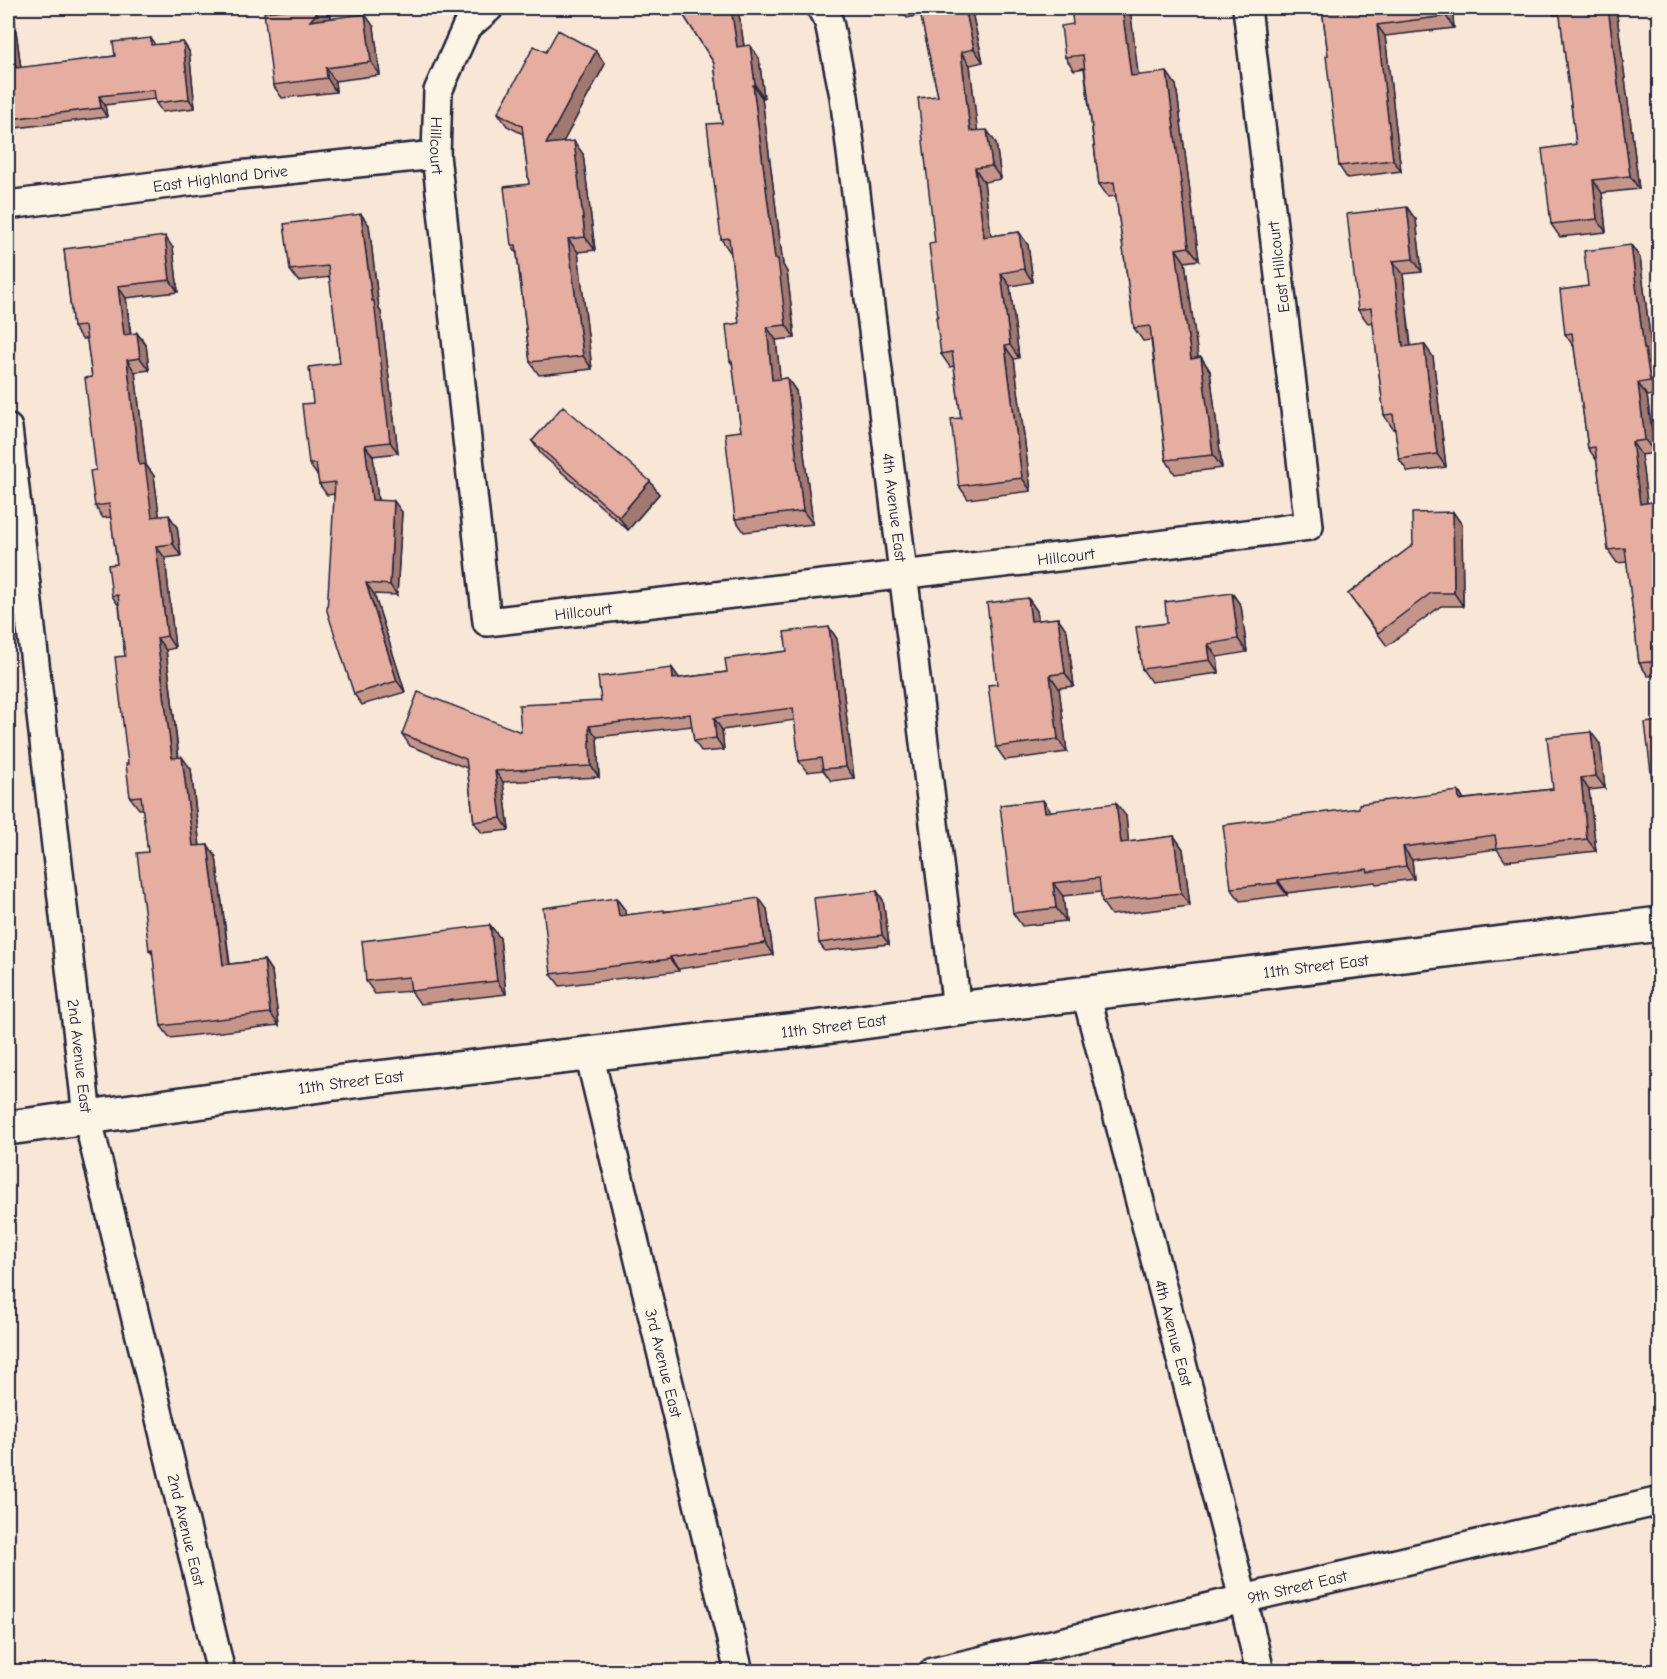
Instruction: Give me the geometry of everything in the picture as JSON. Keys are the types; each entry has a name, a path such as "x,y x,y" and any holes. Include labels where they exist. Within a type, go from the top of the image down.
{"street":[{"name":"Hillcourt","path":"489,8 466,28 438,91 436,155 487,622 1310,526"},
{"name":"4th Avenue East","path":"821,8 829,22 844,96 957,1009"},
{"name":"East Hillcourt","path":"1247,8 1310,526"},
{"name":"East Highland Drive","path":"8,205 238,175 436,155"},
{"name":"2nd Avenue East","path":"8,428 87,1116 221,1671"},
{"name":"11th Street East","path":"8,1128 335,1083 840,1025 1659,924"},
{"name":"4th Avenue East","path":"1086,994 1260,1671"},
{"name":"3rd Avenue East","path":"589,1054 739,1671"},
{"name":"9th Street East","path":"933,1671 1659,1501"}],"building":[{"path":"8,8 16,68 115,56 113,42 151,38 151,45 183,42 189,99 156,103 154,90 99,96 101,108 10,119 11,125 8,125"},
{"path":"321,8 310,21 365,14 371,62 326,68 327,78 273,85 264,12"},
{"path":"679,8 731,8 737,47 750,45 775,259 778,259 786,325 767,327 772,380 787,378 803,511 735,519 725,433 741,431 726,325 739,323 729,238 721,239 707,124 722,123 714,63"},
{"path":"919,8 965,8 974,49 961,52 970,131 987,130 992,166 975,168 984,237 1019,232 1024,269 1001,273 1010,345 1005,346 1022,478 959,486 951,419 961,418 952,352 941,354 936,317 938,317 929,244 935,243 918,98 938,96"},
{"path":"1071,8 1122,8 1131,76 1167,72 1189,247 1176,249 1191,359 1201,357 1213,455 1166,460 1150,326 1134,328 1114,182 1099,184 1083,55 1065,57 1061,26 1073,24"},
{"path":"1322,8 1445,8 1446,16 1377,25 1393,160 1339,166"},
{"path":"1559,8 1608,8 1630,176 1593,180 1597,219 1551,224 1542,149 1576,144"},
{"path":"558,30 596,51 546,144 574,141 585,237 568,239 583,356 530,362 516,245 511,245 504,187 529,184 522,126 498,113 534,46 546,52"},
{"path":"1407,207 1413,259 1393,261 1403,347 1424,344 1437,454 1399,459 1393,414 1384,415 1371,308 1358,310 1347,214"},
{"path":"361,214 372,301 374,301 390,442 365,445 372,500 394,501 390,585 366,583 397,681 354,694 327,611 335,482 319,484 316,464 309,464 302,404 313,403 309,367 340,363 328,266 290,270 284,224"},
{"path":"165,236 170,280 118,286 124,335 137,333 140,358 127,360 139,465 145,464 152,517 169,515 173,544 156,546 167,636 157,638 172,758 182,757 193,846 208,845 223,965 264,960 270,1013 161,1026 137,853 148,852 141,796 130,797 115,657 125,656 118,595 112,596 108,565 117,564 109,504 95,506 90,471 96,470 85,378 92,377 85,326 73,327 64,249"},
{"path":"1631,245 1650,381 1638,383 1645,440 1632,442 1640,504 1659,501 1659,661 1639,663 1625,548 1608,550 1595,447 1588,448 1572,333 1565,334 1560,290 1588,286 1584,251"},
{"path":"563,406 650,481 619,517 532,441"},
{"path":"1453,512 1454,593 1431,593 1378,633 1348,594 1413,545 1412,513"},
{"path":"1232,593 1238,639 1208,644 1210,660 1142,669 1136,627 1167,623 1165,602"},
{"path":"1028,598 1031,621 1058,618 1065,673 1050,675 1058,739 996,747 988,685 997,684 987,603"},
{"path":"829,627 846,767 823,769 821,758 799,761 793,708 714,718 716,738 694,741 690,714 589,726 591,766 495,771 501,818 474,822 466,759 402,734 418,692 521,732 519,705 601,701 598,677 672,668 673,679 727,672 725,659 787,651 784,632"},
{"path":"1659,721 1659,839 1645,723"},
{"path":"1591,732 1596,776 1581,778 1587,839 1497,848 1495,835 1403,847 1406,866 1368,872 1367,869 1278,880 1278,883 1231,888 1223,825 1359,808 1359,804 1458,791 1459,800 1553,789 1547,737"},
{"path":"1043,800 1045,812 1116,803 1121,843 1174,836 1181,893 1102,902 1099,878 1053,883 1056,908 1013,913 1000,805"},
{"path":"877,891 882,935 819,943 814,898"},
{"path":"616,898 619,916 759,898 765,943 670,957 670,959 551,974 543,908"},
{"path":"490,925 497,981 411,991 409,977 366,981 362,941"}]}
